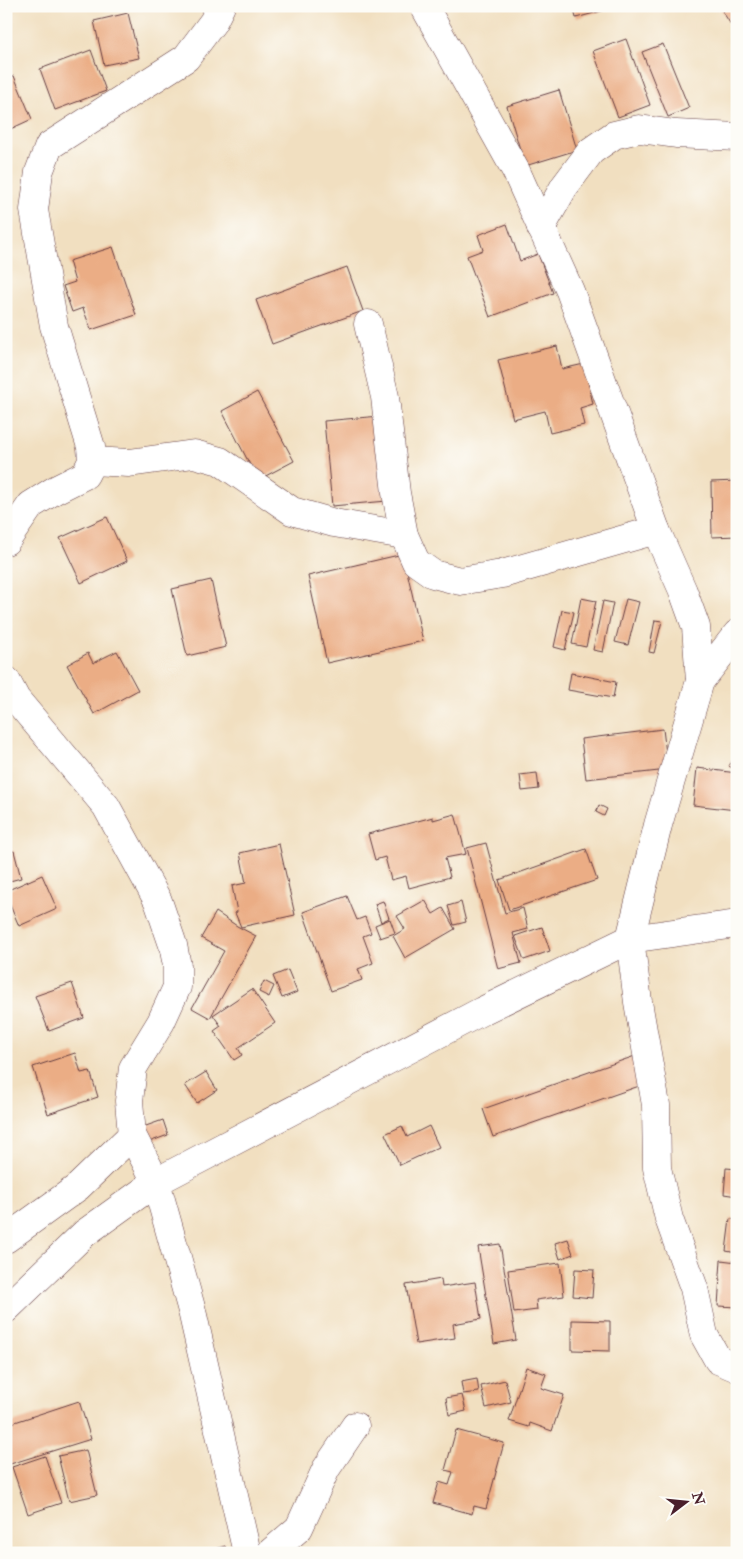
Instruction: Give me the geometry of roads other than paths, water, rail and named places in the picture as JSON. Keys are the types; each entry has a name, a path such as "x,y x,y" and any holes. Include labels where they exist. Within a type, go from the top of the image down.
{"street":[{"path":"6,541 31,505 55,490 86,475 92,461 91,446 54,326 34,210 39,172 49,146 186,58 213,22 221,6"},
{"path":"424,6 516,171 570,291 656,530 683,591 696,628 700,681 658,825 630,939 638,1002 656,1104 657,1168 669,1219 694,1288 704,1335 718,1360 737,1368"},
{"path":"541,228 564,187 591,152 614,135 639,129 676,134 737,137"},
{"path":"368,324 385,397 396,493 404,535 416,562 433,574 460,581 502,574 656,530"},
{"path":"92,461 129,463 194,454 220,461 292,511 334,523 404,535"},
{"path":"700,681 737,634"},
{"path":"6,680 16,699 106,806 158,901 173,945 177,966 177,987 161,1022 133,1068 129,1101 132,1136 156,1182 192,1311 247,1553"},
{"path":"6,1309 85,1233 156,1182 482,1011 630,939 737,924"},
{"path":"6,1239 78,1187 132,1136"},
{"path":"270,1553 299,1528 326,1469 355,1426"}]}
